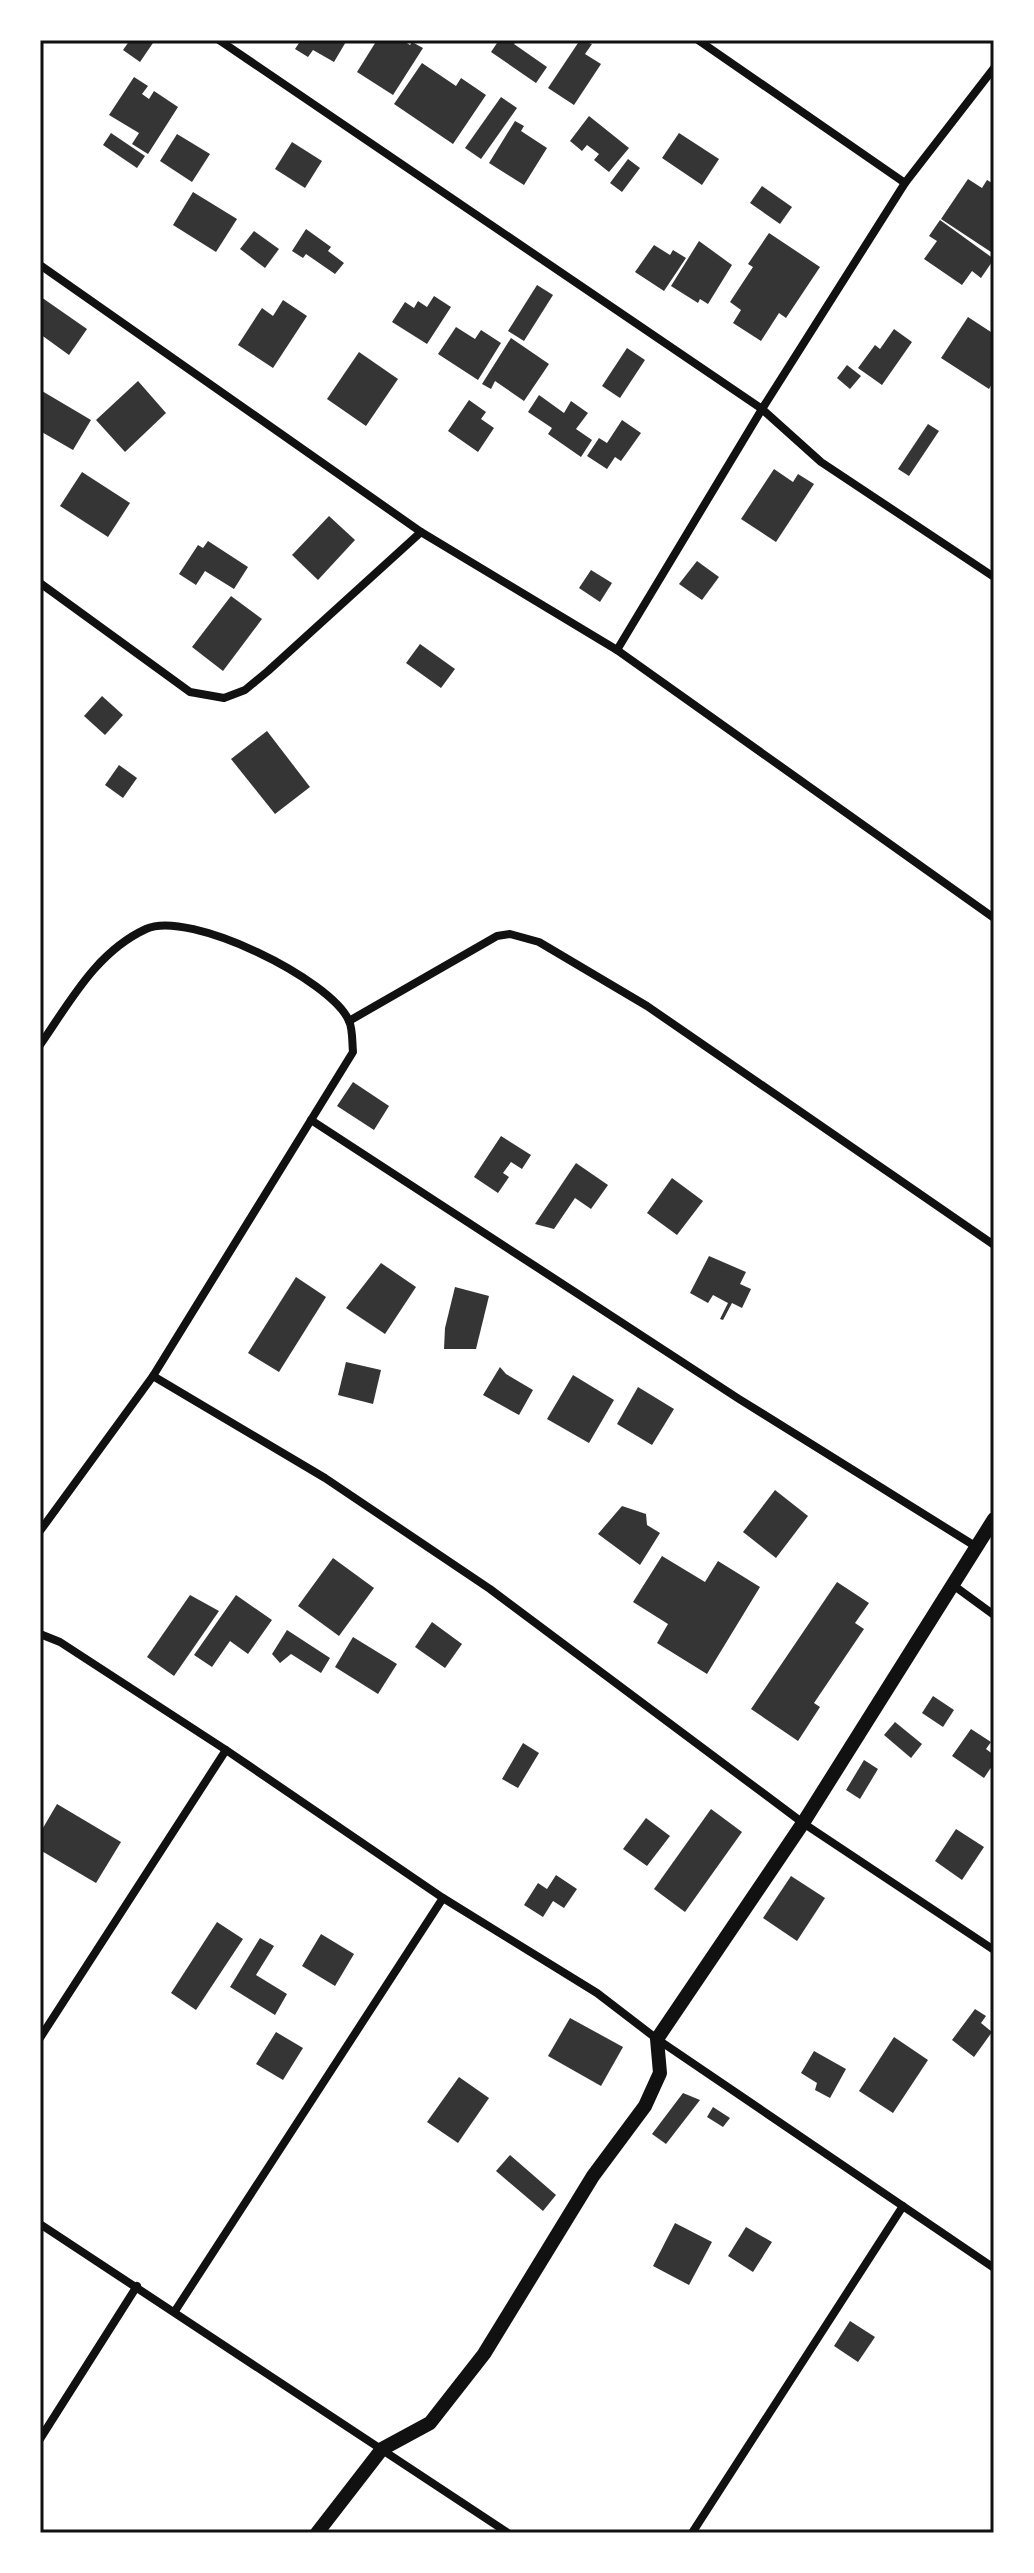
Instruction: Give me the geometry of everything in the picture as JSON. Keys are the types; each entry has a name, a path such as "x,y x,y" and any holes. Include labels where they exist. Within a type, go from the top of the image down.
{"street":[{"path":"219,40 762,409 821,462 993,573"},
{"path":"698,40 905,183"},
{"path":"617,650 762,409 905,183 994,68"},
{"path":"40,265 421,532 617,650 994,918"},
{"path":"40,583 190,692 224,698 245,690 268,671 421,532"},
{"path":"40,1045 105,956 150,927 172,925 221,935 322,989 349,1021 353,1052 153,1376 40,1531"},
{"path":"349,1021 497,936 510,934 539,942 647,1006 994,1245"},
{"path":"311,1120 739,1399 975,1546"},
{"path":"153,1376 325,1478 490,1589 803,1823 994,1950"},
{"path":"317,2533 382,2449 430,2423 484,2354 593,2176 645,2106 660,2073 657,2039 803,1823 994,1519"},
{"path":"953,1585 994,1615"},
{"path":"40,1634 60,1642 226,1750 443,1898 597,1993 657,2039 994,2268"},
{"path":"40,2038 226,1750"},
{"path":"175,2311 443,1898"},
{"path":"692,2533 903,2206"},
{"path":"40,2224 508,2533"},
{"path":"40,2439 137,2286"}],"building":[{"path":"130,40 155,40 140,62 123,50"},
{"path":"301,40 347,40 334,62 313,50 308,57 295,49"},
{"path":"377,40 402,40 423,48 393,95 357,72"},
{"path":"499,40 517,40 514,44 547,67 536,83 491,52"},
{"path":"580,40 592,44 585,54 601,64 574,105 548,88"},
{"path":"422,63 456,86 461,78 486,95 453,144 394,104"},
{"path":"134,77 148,86 142,94 149,99 154,91 178,107 148,154 132,144 139,133 109,115"},
{"path":"501,97 517,108 481,159 465,148"},
{"path":"589,116 629,148 609,172 594,160 599,154 587,145 582,151 570,141"},
{"path":"515,121 524,126 521,131 547,148 524,185 489,163"},
{"path":"111,133 145,156 137,168 103,145"},
{"path":"679,133 719,159 702,185 662,158"},
{"path":"177,134 210,154 192,182 160,161"},
{"path":"292,142 322,161 305,188 275,169"},
{"path":"628,159 640,168 622,192 610,183"},
{"path":"968,179 982,188 987,180 994,184 994,254 941,219"},
{"path":"762,186 792,207 780,224 750,203"},
{"path":"193,192 237,219 216,252 173,225"},
{"path":"940,220 994,259 981,278 972,271 962,285 924,259 937,241 929,236"},
{"path":"306,229 331,247 328,251 344,263 335,274 306,254 303,258 292,251"},
{"path":"254,231 279,249 265,268 240,249"},
{"path":"769,233 820,267 786,318 779,313 761,341 733,323 741,310 730,302 753,267 748,264"},
{"path":"699,241 732,265 708,304 700,299 698,303 671,286"},
{"path":"654,245 670,255 673,250 686,258 664,291 635,272"},
{"path":"537,285 553,295 524,341 508,331"},
{"path":"434,296 451,307 427,344 392,322 405,302 414,308 418,301 427,307"},
{"path":"41,297 87,329 69,355 40,334"},
{"path":"283,300 307,316 273,368 238,345 262,308 273,316"},
{"path":"968,317 994,334 994,380 989,389 941,358"},
{"path":"456,327 475,339 481,330 501,343 478,380 438,354"},
{"path":"894,329 912,342 882,385 858,368 875,345 880,349"},
{"path":"511,338 549,364 524,401 495,381 491,389 482,384"},
{"path":"627,348 645,360 620,398 602,386"},
{"path":"359,352 398,379 366,426 327,399"},
{"path":"847,365 861,376 850,389 837,378"},
{"path":"138,381 166,413 125,452 96,420"},
{"path":"42,391 91,420 73,450 40,431"},
{"path":"539,395 564,413 571,401 588,413 576,429 592,440 581,457 548,434 552,428 528,412"},
{"path":"469,400 486,412 481,419 494,428 478,452 448,431"},
{"path":"622,420 641,433 621,461 615,457 607,469 587,456 599,438 607,443"},
{"path":"928,424 939,431 909,476 898,469"},
{"path":"774,469 793,482 798,474 814,484 776,542 741,519"},
{"path":"82,472 130,503 108,537 60,506"},
{"path":"329,516 355,540 318,580 292,555"},
{"path":"208,541 248,567 234,589 205,571 196,585 179,574 198,545 203,548"},
{"path":"697,561 719,577 702,600 679,584"},
{"path":"591,570 612,583 600,602 579,588"},
{"path":"231,596 262,619 223,671 192,647"},
{"path":"420,644 455,669 441,688 406,663"},
{"path":"102,696 123,715 105,735 84,716"},
{"path":"267,731 310,787 275,814 231,759"},
{"path":"119,765 137,778 123,798 105,785"},
{"path":"353,1082 389,1106 374,1130 337,1106"},
{"path":"501,1136 531,1155 522,1169 511,1162 503,1173 509,1177 498,1193 474,1177"},
{"path":"576,1163 608,1185 591,1209 575,1198 554,1229 535,1224"},
{"path":"672,1178 703,1201 677,1235 647,1213"},
{"path":"709,1256 746,1272 740,1284 751,1289 742,1308 732,1303 723,1320 720,1319 728,1303 713,1295 708,1303 690,1293"},
{"path":"381,1263 416,1287 385,1334 346,1308"},
{"path":"296,1277 326,1297 279,1372 248,1353"},
{"path":"455,1287 489,1296 476,1349 444,1349 445,1328"},
{"path":"346,1362 381,1370 373,1404 338,1395"},
{"path":"500,1367 533,1390 519,1415 483,1395"},
{"path":"573,1375 614,1400 589,1443 547,1419"},
{"path":"638,1387 674,1409 652,1445 617,1424"},
{"path":"775,1490 808,1516 776,1558 743,1532"},
{"path":"622,1506 646,1514 647,1525 660,1533 640,1565 598,1534"},
{"path":"662,1556 705,1582 718,1561 760,1587 707,1674 657,1643 668,1624 633,1602"},
{"path":"333,1558 374,1588 339,1636 298,1606"},
{"path":"837,1582 869,1603 855,1623 864,1629 814,1703 820,1707 798,1741 751,1709"},
{"path":"190,1595 219,1611 174,1676 147,1657"},
{"path":"236,1595 272,1620 248,1654 230,1641 212,1667 194,1655"},
{"path":"432,1622 462,1644 445,1668 415,1647"},
{"path":"287,1630 330,1658 321,1673 291,1654 280,1663 272,1654"},
{"path":"353,1637 397,1664 378,1694 335,1667"},
{"path":"933,1696 954,1710 943,1727 922,1713"},
{"path":"895,1722 922,1744 911,1758 884,1735"},
{"path":"971,1729 991,1742 986,1749 994,1755 994,1763 984,1778 952,1756"},
{"path":"523,1743 539,1753 518,1788 502,1779"},
{"path":"864,1760 878,1769 860,1799 846,1790"},
{"path":"57,1804 121,1842 96,1883 40,1850 40,1833"},
{"path":"711,1809 742,1832 685,1912 654,1889"},
{"path":"646,1818 670,1836 647,1866 623,1849"},
{"path":"956,1829 984,1847 962,1880 935,1861"},
{"path":"556,1875 577,1889 564,1908 553,1901 543,1917 524,1905 538,1883 547,1889"},
{"path":"791,1876 825,1898 797,1941 763,1918"},
{"path":"217,1922 243,1939 196,2010 171,1993"},
{"path":"321,1934 354,1954 335,1986 302,1966"},
{"path":"260,1938 274,1946 256,1975 287,1994 275,2015 230,1987"},
{"path":"975,2009 986,2016 981,2023 992,2032 974,2057 952,2040"},
{"path":"570,2018 623,2047 601,2086 548,2056"},
{"path":"276,2032 303,2048 283,2080 256,2064"},
{"path":"894,2037 928,2060 893,2113 859,2091"},
{"path":"814,2051 846,2069 830,2098 815,2090 817,2083 801,2073"},
{"path":"459,2077 489,2098 458,2143 427,2122"},
{"path":"683,2093 700,2100 666,2144 652,2134"},
{"path":"713,2107 730,2118 723,2127 707,2117"},
{"path":"510,2155 556,2195 543,2211 496,2171"},
{"path":"675,2223 712,2242 689,2285 653,2266"},
{"path":"746,2227 772,2242 753,2272 728,2256"},
{"path":"850,2321 875,2337 858,2362 834,2346"}]}
